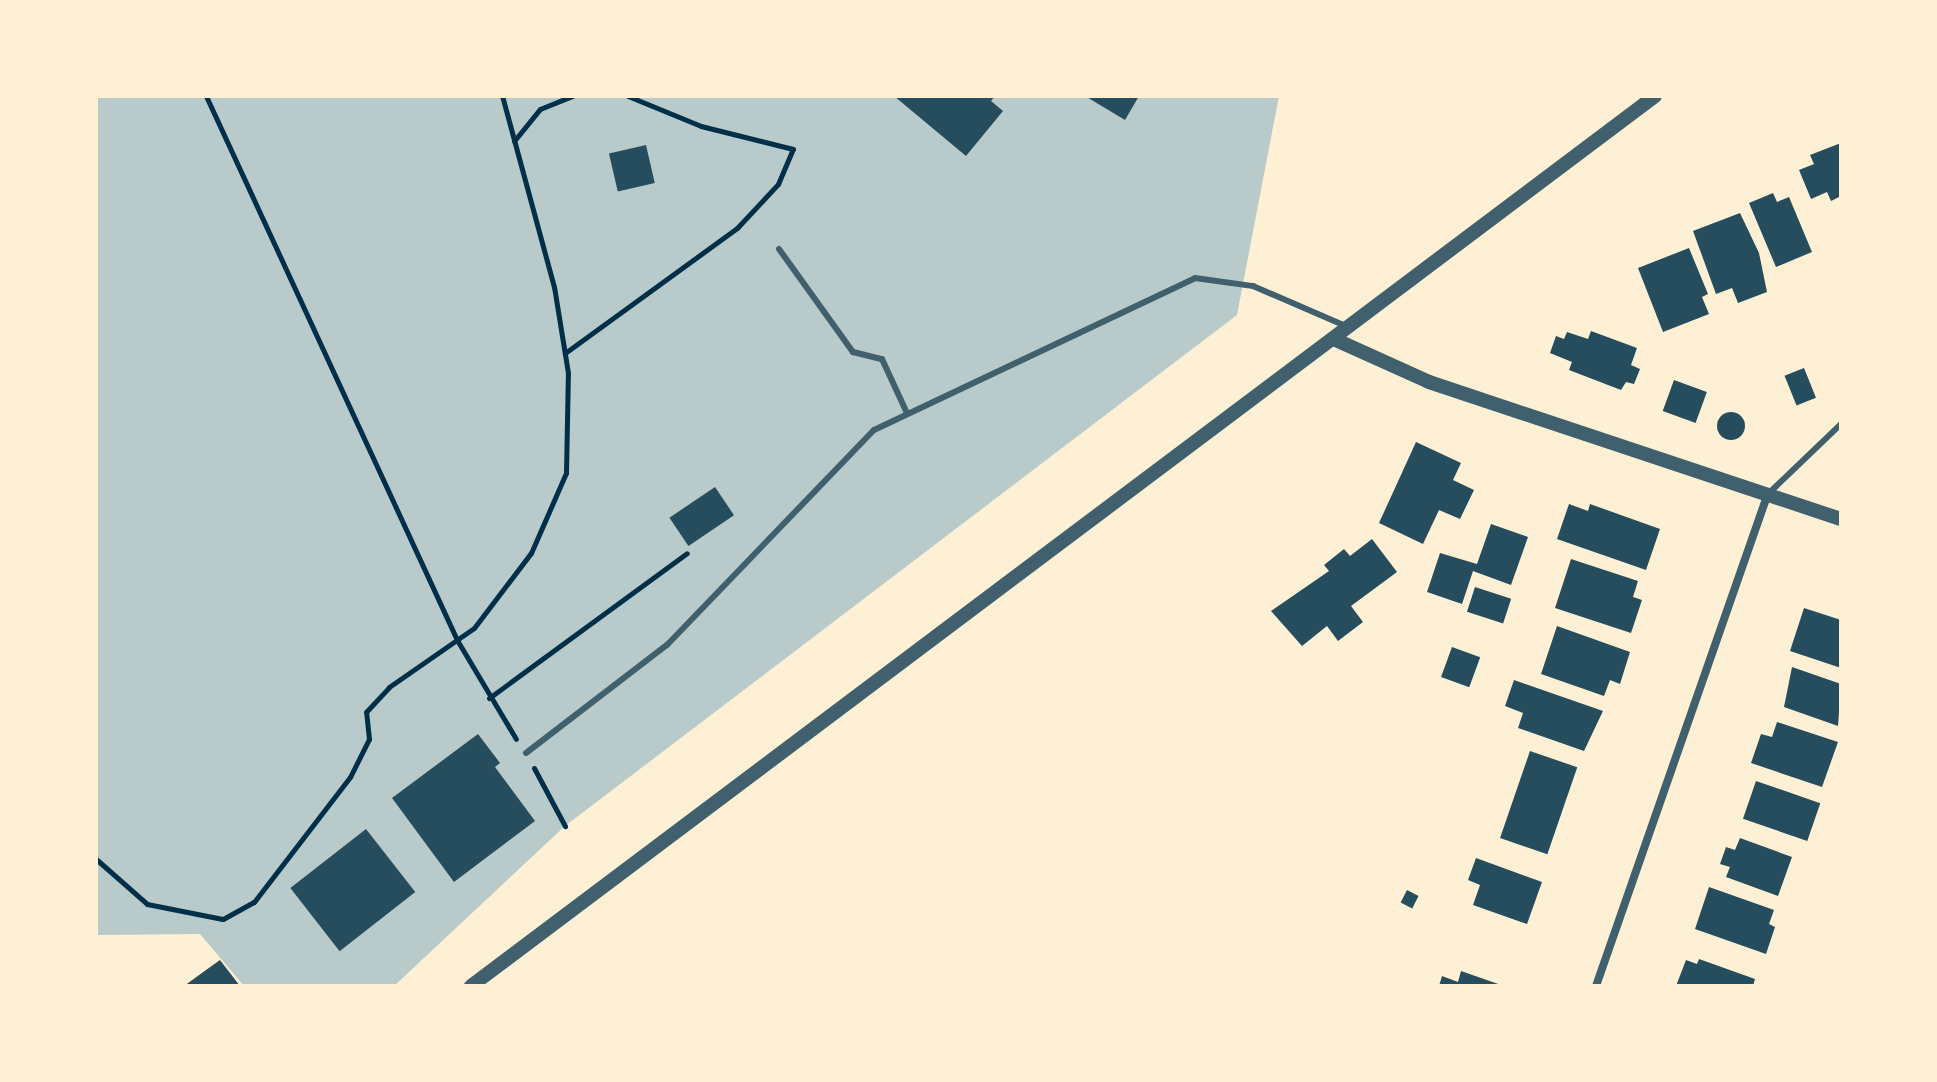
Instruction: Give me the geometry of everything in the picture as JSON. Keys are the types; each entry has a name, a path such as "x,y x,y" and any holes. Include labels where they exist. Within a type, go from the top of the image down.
{"street":[{"path":"471,986 1352,328 1655,96"},
{"path":"1336,340 1429,382 1841,519"},
{"path":"1596,986 1767,496"}],"lane":[{"path":"779,249 853,352 882,359 907,413"},
{"path":"526,753 667,645 874,430 907,413 1195,278 1253,286 1352,328"},
{"path":"1767,496 1841,424"}],"path":[{"path":"206,96 457,640 489,698 526,753 565,826"},
{"path":"96,859 147,904 223,919 254,902 350,777 369,739 366,712 389,687 474,628 531,553 566,473 565,353 554,287 502,96"},
{"path":"513,142 540,109 572,96"},
{"path":"565,353 737,228 778,184 793,149 701,126 628,96"},
{"path":"489,698 687,553"}],"shaded area":[{"path":"96,96 1279,96 1237,315 565,826 394,986 244,986 200,934 96,935"}],"building":[{"path":"894,96 995,96 991,101 1003,111 966,156"},
{"path":"1085,96 1139,96 1125,120"},
{"path":"1841,143 1841,196 1831,201 1827,192 1811,199 1799,170 1814,164 1810,155"},
{"path":"646,145 655,183 618,192 609,154"},
{"path":"1773,193 1777,202 1789,197 1812,252 1776,267 1749,203"},
{"path":"1740,213 1759,253 1767,292 1738,303 1732,288 1716,294 1693,231"},
{"path":"1689,248 1708,294 1702,297 1709,314 1663,332 1638,268"},
{"path":"1591,331 1637,348 1631,365 1640,369 1634,384 1626,382 1621,390 1569,370 1572,362 1550,353 1556,336 1564,339 1567,332 1588,339"},
{"path":"1804,368 1816,398 1797,406 1785,376"},
{"path":"1674,380 1707,392 1696,423 1663,411"},
{"path":"1731,412 1741,416 1745,426 1741,436 1731,440 1721,436 1717,426 1721,416"},
{"path":"1416,442 1461,463 1453,480 1474,490 1460,519 1439,510 1423,544 1379,523"},
{"path":"715,487 734,515 688,546 669,518"},
{"path":"1569,504 1588,511 1590,504 1660,529 1646,570 1557,539"},
{"path":"1491,524 1528,537 1511,585 1473,571 1462,604 1427,592 1440,553 1477,564"},
{"path":"1372,539 1397,572 1351,606 1363,622 1338,641 1327,626 1302,646 1271,611 1329,571 1324,565 1344,549 1350,556"},
{"path":"1571,559 1638,581 1633,597 1642,600 1631,633 1555,608"},
{"path":"1475,587 1511,599 1503,623 1467,612"},
{"path":"1804,608 1841,620 1841,668 1790,651"},
{"path":"1557,626 1630,652 1620,684 1610,680 1604,696 1541,674"},
{"path":"1452,647 1480,657 1469,687 1441,677"},
{"path":"1792,667 1841,684 1838,726 1784,707"},
{"path":"1514,680 1603,711 1584,751 1518,728 1523,713 1505,706"},
{"path":"1777,722 1838,742 1822,787 1751,763 1761,734 1772,737"},
{"path":"478,734 500,763 495,767 535,821 454,882 392,798"},
{"path":"1530,751 1577,767 1547,854 1500,838"},
{"path":"1756,781 1820,803 1807,841 1743,819"},
{"path":"366,829 415,892 340,951 290,888"},
{"path":"1740,838 1792,857 1778,896 1726,877 1730,867 1720,864 1726,847 1735,850"},
{"path":"1476,858 1542,882 1527,924 1473,905 1480,885 1468,880"},
{"path":"1709,887 1774,910 1769,924 1775,927 1766,954 1695,929"},
{"path":"1407,890 1419,896 1412,908 1401,902"},
{"path":"1699,959 1755,979 1753,986 1676,986 1686,960 1697,964"},
{"path":"220,960 240,986 184,986 206,970"},
{"path":"1461,971 1501,986 1439,986 1442,976 1458,982"}]}
